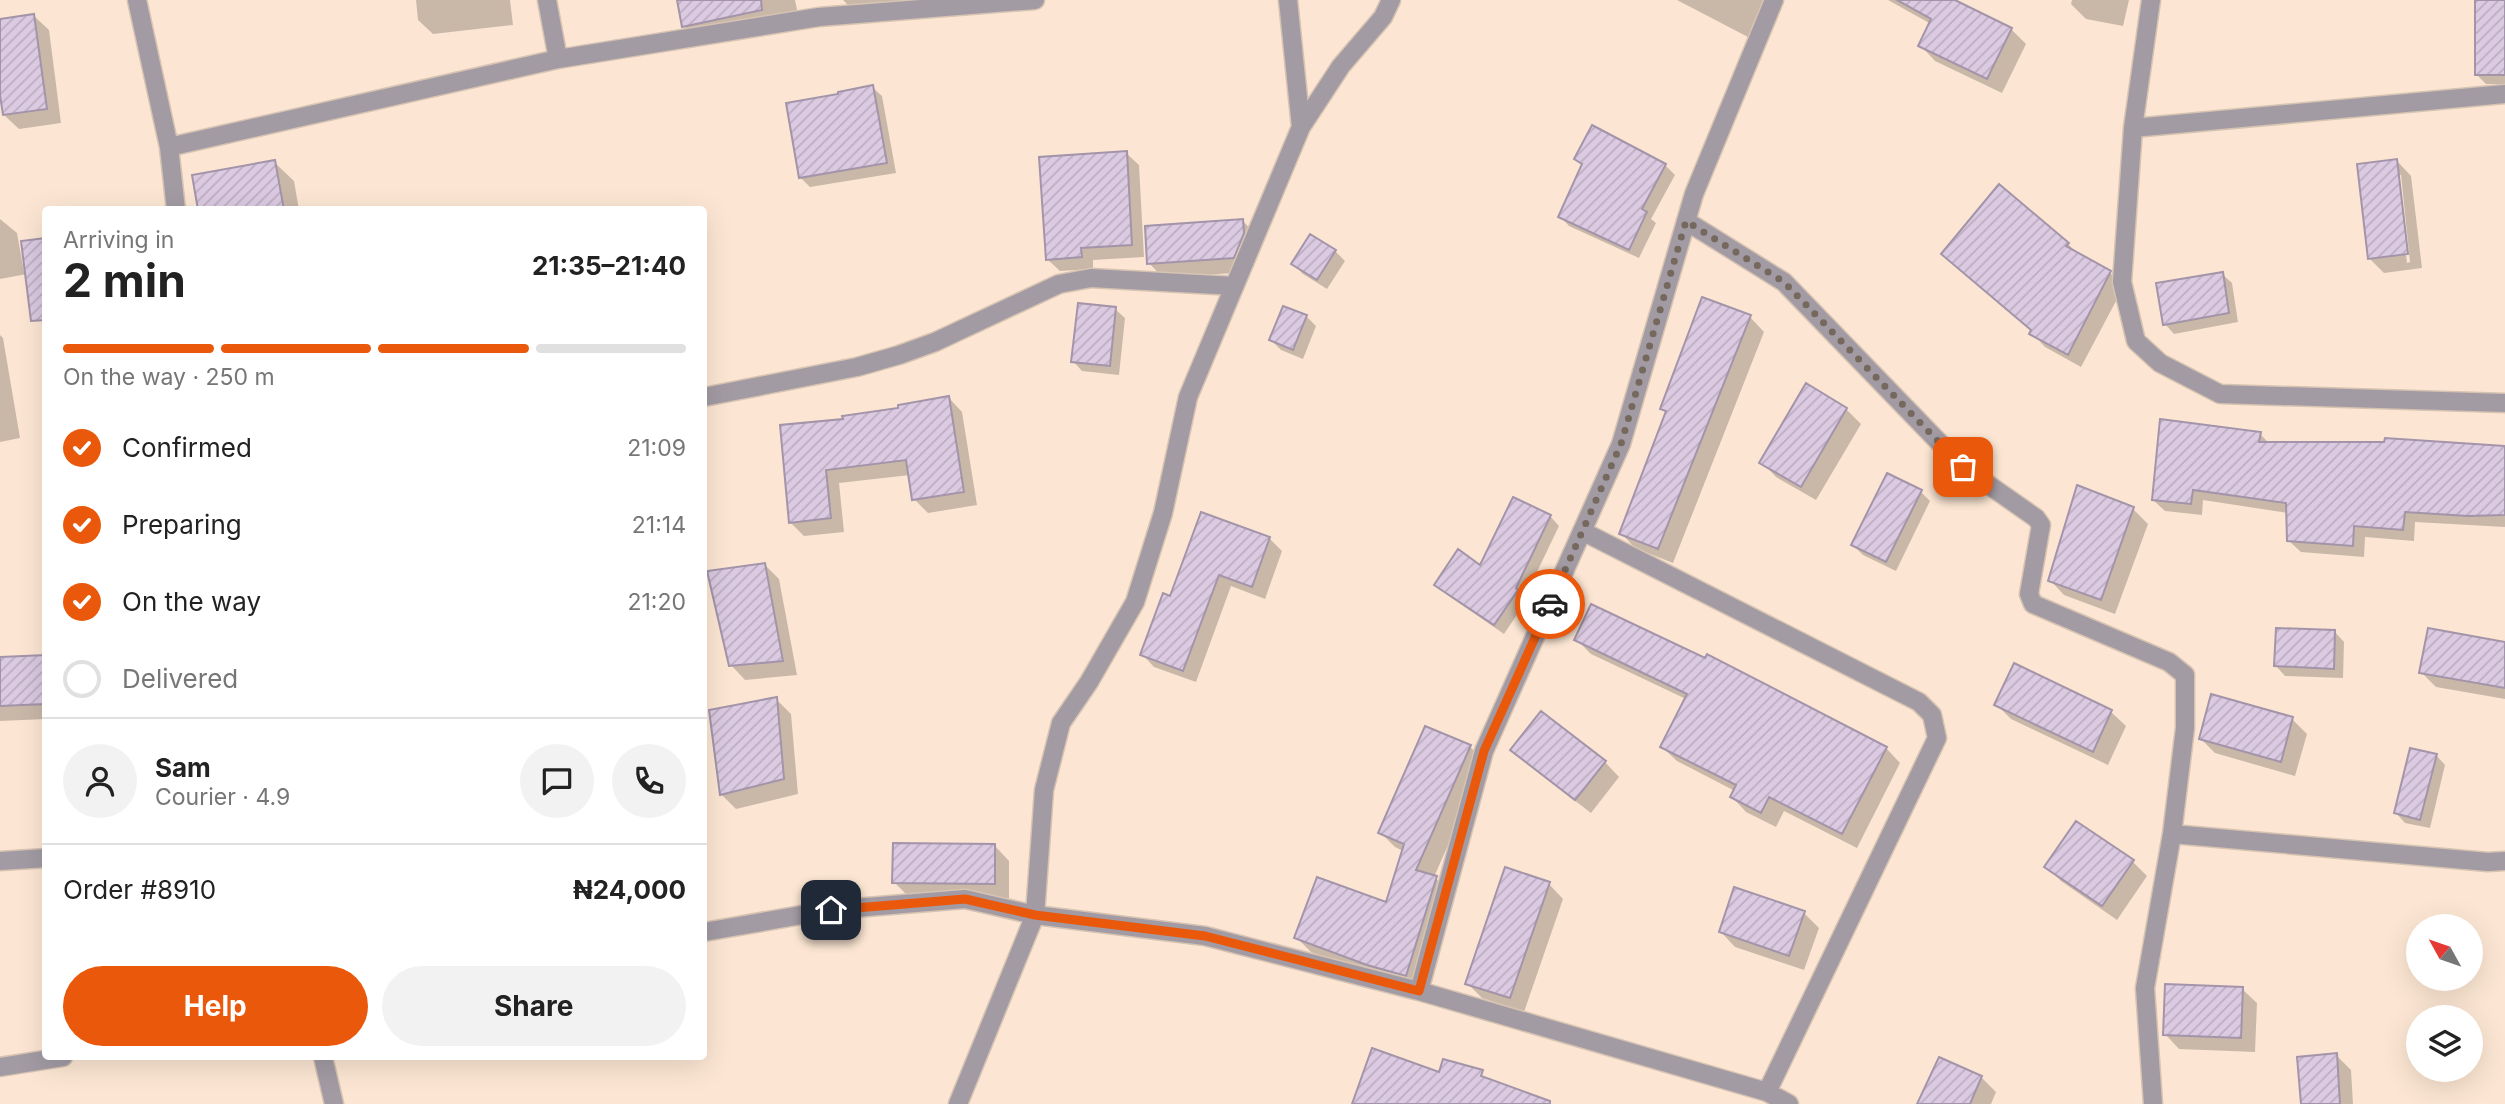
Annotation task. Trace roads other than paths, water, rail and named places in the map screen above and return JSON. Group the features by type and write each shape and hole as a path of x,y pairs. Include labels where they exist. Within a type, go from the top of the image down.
{"street":[{"path":"137,0 169,147 176,206"},
{"path":"547,0 558,59"},
{"path":"169,147 558,59 818,8 1035,0"},
{"path":"1289,0 1301,127"},
{"path":"958,1104 1035,915 1044,790 1061,723 1089,682 1135,602 1163,513 1188,397 1301,127 1341,66 1383,17 1391,0"},
{"path":"1419,991 1484,751 1621,444 1694,194 1774,0"},
{"path":"2151,0 2133,128 2122,282 2136,341 2160,363 2220,394 2505,403"},
{"path":"2133,128 2505,94"},
{"path":"1686,221 1784,282 1963,467 2036,518 2040,525 2029,594 2033,604 2169,662 2185,675 2185,728 2172,834 2146,988 2153,1104"},
{"path":"707,396 857,367 899,355 935,342 1059,284 1091,278 1234,286"},
{"path":"1582,531 1919,702 1932,715 1937,738 1768,1092"},
{"path":"2172,834 2488,862 2505,861"},
{"path":"0,861 42,858"},
{"path":"707,931 831,910 965,899 1035,915 1205,936 1419,991 1768,1092 1788,1104"},
{"path":"0,1067 44,1060"},
{"path":"324,1060 334,1104"}]}
